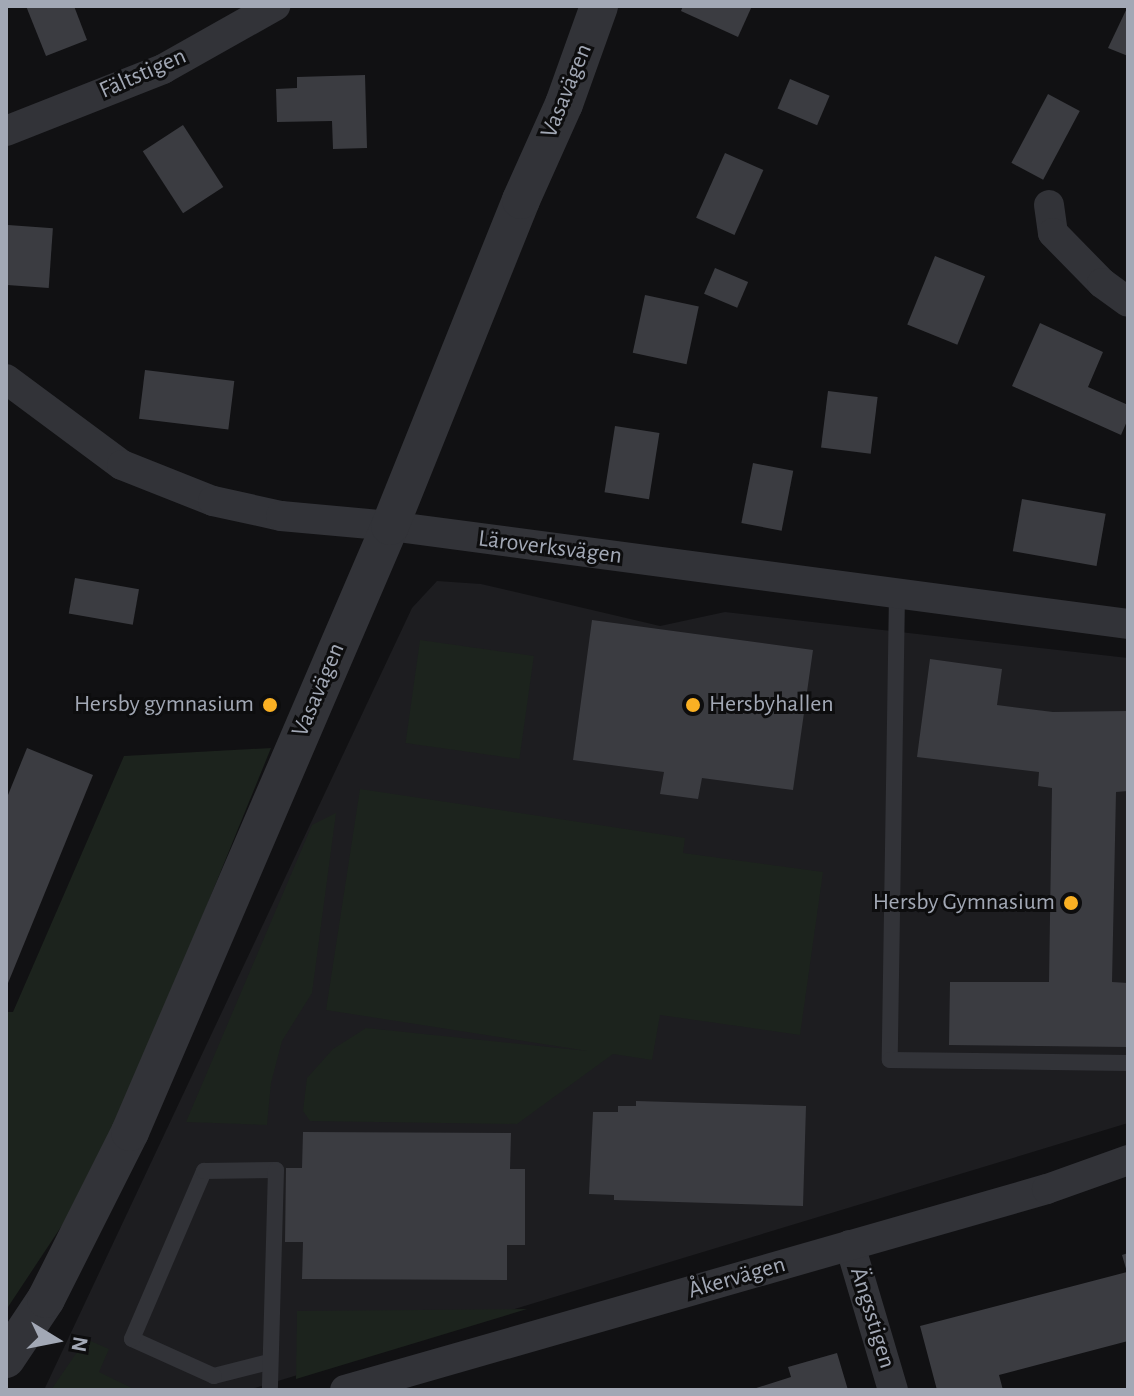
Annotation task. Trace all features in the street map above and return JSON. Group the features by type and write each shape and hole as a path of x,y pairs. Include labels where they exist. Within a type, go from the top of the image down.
{"street":[{"name":"Fältstigen","path":"6,131 163,69 275,6"},
{"name":"Vasavägen","path":"6,1359 53,1285 130,1132 390,526 515,214 564,104 599,6"},
{"path":"1049,205 1053,233 1102,283 1128,302"},
{"name":"Läroverksvägen","path":"6,379 122,465 165,485 213,501 281,516 390,526 1128,624"},
{"name":"Åkervägen","path":"345,1390 1047,1189 1128,1160"},
{"name":"Ängsstigen","path":"850,1245 893,1390"}],"lane":[{"path":"897,594 890,1060 1128,1063"},
{"path":"269,1362 214,1376 132,1339 204,1171 276,1170 270,1390"}],"shaded area":[{"path":"437,581 481,584 660,626 725,612 1128,658 1128,1123 248,1390 44,1390 412,608"},
{"path":"420,640 534,656 519,759 406,743"},
{"path":"271,748 100,1168 6,1310 6,1012 13,1012 124,756"},
{"path":"360,789 685,838 683,853 823,872 800,1035 660,1015 652,1060 613,1054 517,1124 310,1121 303,1111 307,1078 333,1049 366,1028 588,1051 326,1010"},
{"path":"336,813 312,993 282,1041 271,1083 267,1125 186,1122 312,825"},
{"path":"527,1309 296,1379 297,1311"},
{"path":"86,1339 109,1349 99,1372 136,1390 51,1390"}],"building":[{"path":"26,6 74,6 87,40 46,56"},
{"path":"683,6 752,6 738,37 681,11"},
{"path":"1128,6 1128,56 1108,48"},
{"path":"365,75 367,148 333,149 332,121 277,122 276,89 297,88 297,77"},
{"path":"790,79 830,96 817,125 777,108"},
{"path":"1048,94 1080,111 1043,180 1011,163"},
{"path":"183,125 223,187 183,213 143,151"},
{"path":"725,153 763,170 734,235 696,218"},
{"path":"8,225 53,228 49,288 6,285"},
{"path":"935,256 985,276 957,345 907,325"},
{"path":"715,268 748,282 737,308 704,294"},
{"path":"645,295 699,306 687,364 633,353"},
{"path":"1040,323 1103,352 1088,387 1128,405 1128,419 1121,435 1012,386"},
{"path":"145,370 234,381 228,430 139,419"},
{"path":"828,391 878,397 871,454 821,448"},
{"path":"615,426 659,433 649,499 605,492"},
{"path":"753,463 793,471 782,531 741,523"},
{"path":"1022,499 1106,514 1097,566 1013,551"},
{"path":"75,578 139,589 133,625 69,613"},
{"name":"Hersbyhallen","path":"592,620 813,650 793,790 702,778 698,799 660,794 664,772 573,760"},
{"path":"930,659 1002,669 997,705 1053,712 1128,711 1128,791 1116,792 1112,982 1128,983 1128,1047 949,1045 950,982 1049,982 1052,788 1038,786 1039,772 917,757"},
{"path":"27,748 93,775 6,988 6,800"},
{"path":"636,1101 806,1106 803,1206 614,1200 614,1195 589,1194 593,1112 618,1112 618,1106 636,1106"},
{"path":"303,1132 511,1133 510,1169 525,1169 525,1245 507,1245 507,1280 302,1279 303,1242 285,1242 286,1168 302,1168"},
{"path":"1128,1253 1128,1341 999,1375 1003,1390 937,1390 920,1326 1127,1272 1122,1255"},
{"path":"837,1353 848,1390 750,1390 791,1377 788,1367"}],"place":[{"name":"Hersby gymnasium","path":"270,705"},
{"name":"Hersbyhallen","path":"693,705"},
{"name":"Hersby Gymnasium","path":"1071,903"}]}
